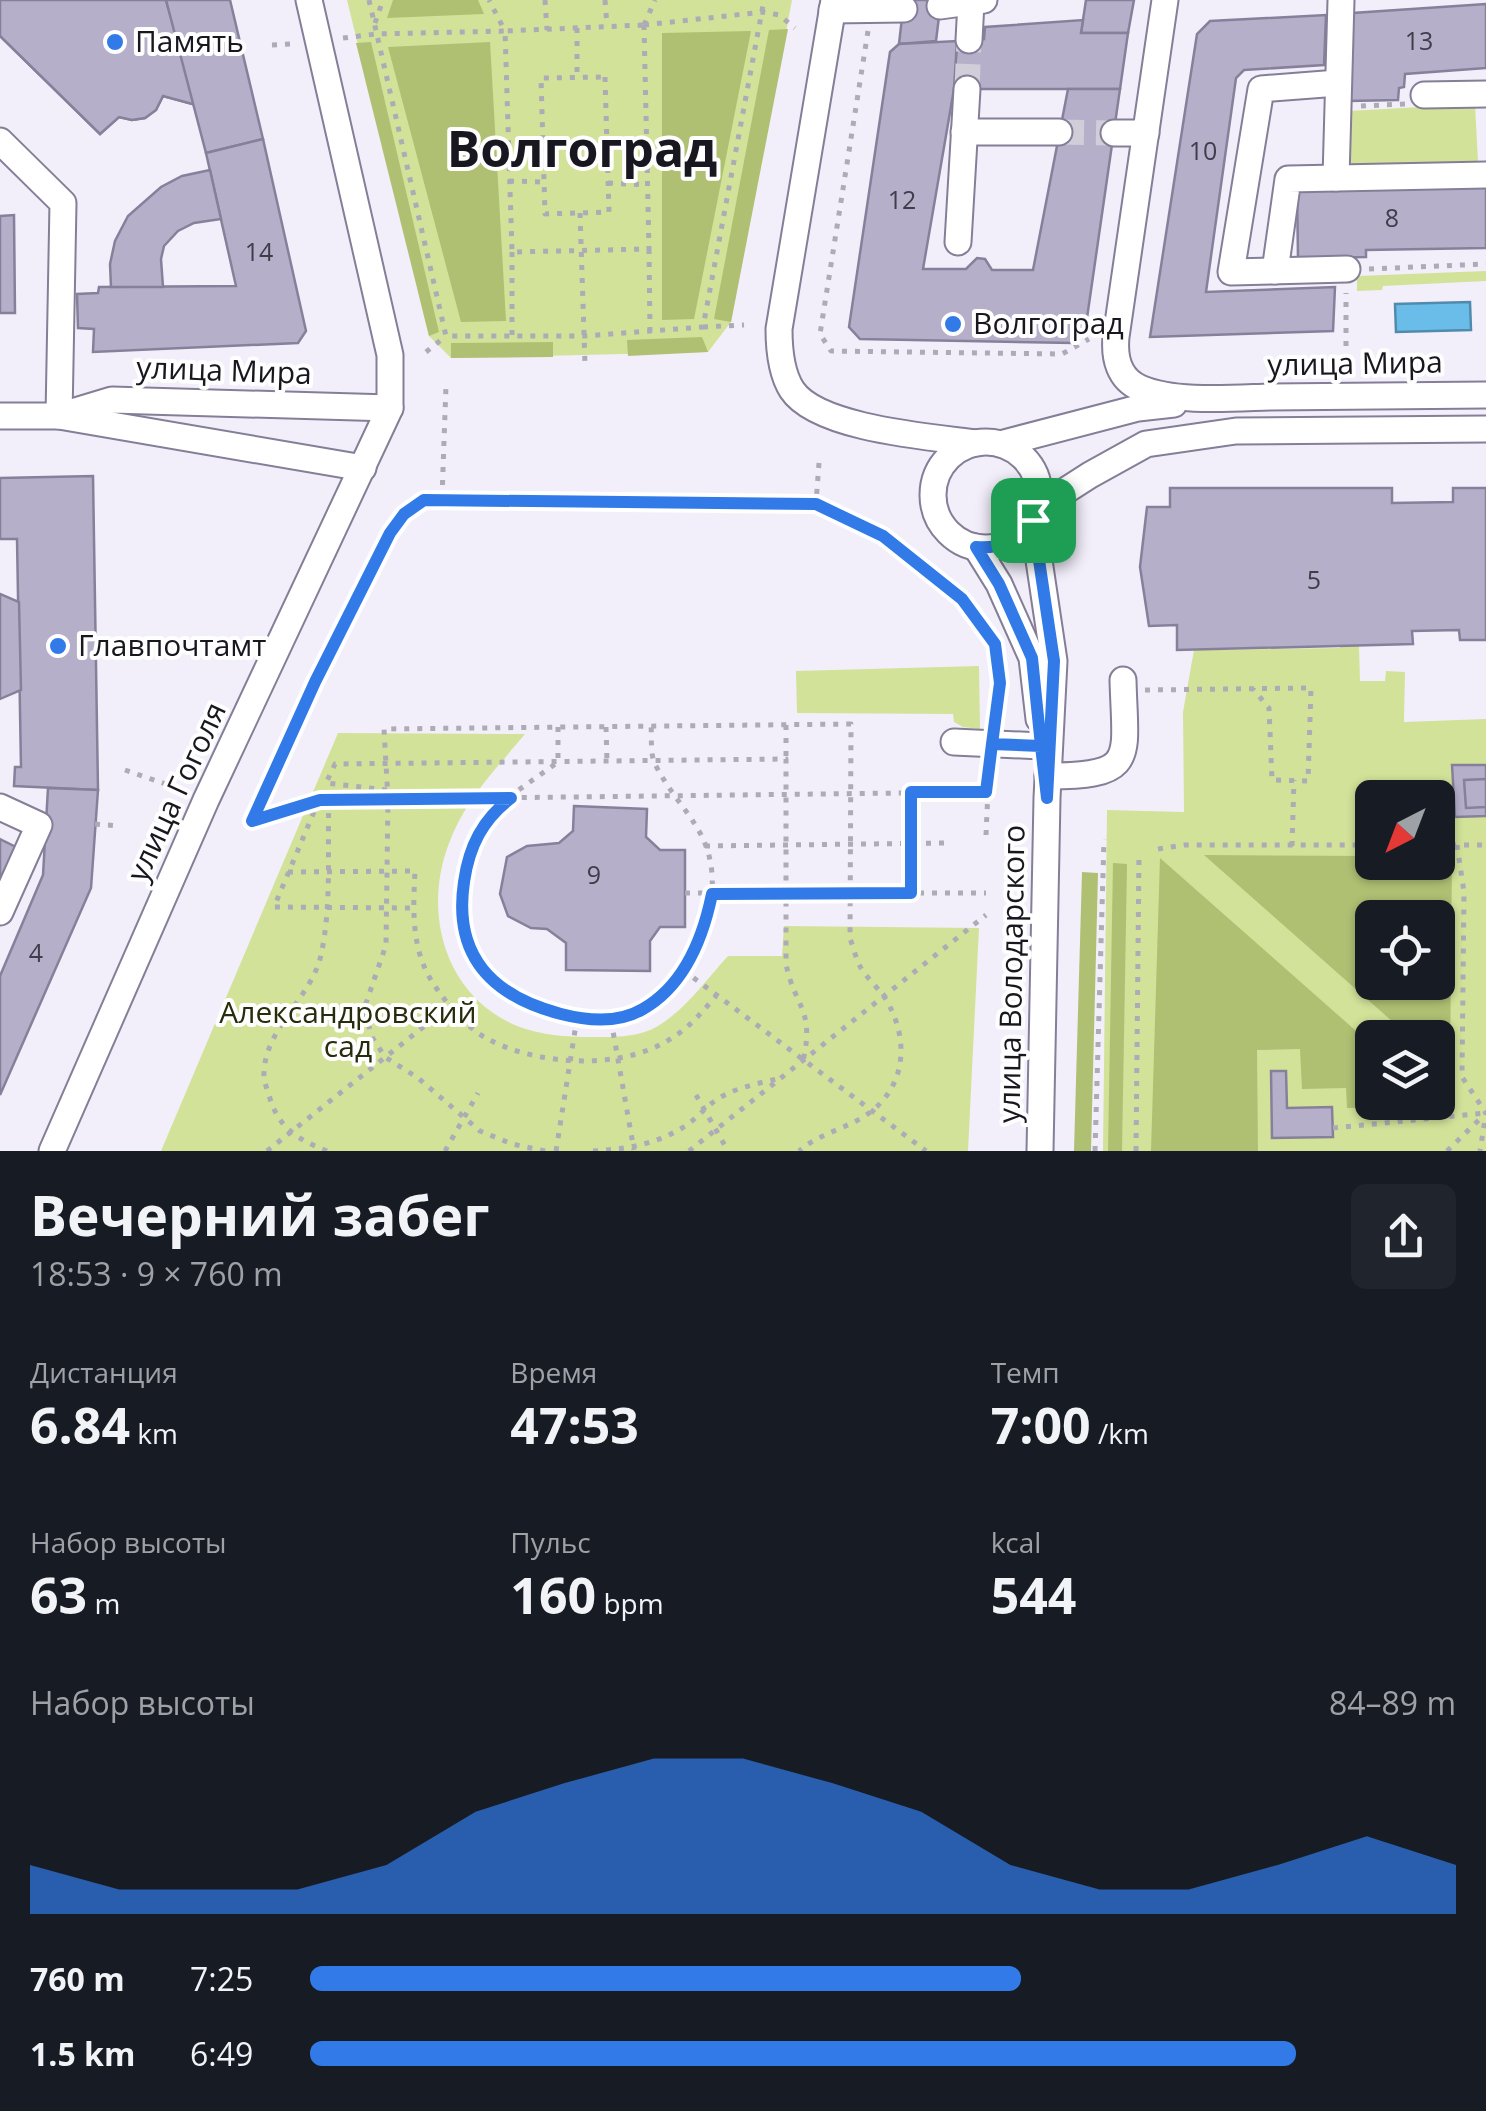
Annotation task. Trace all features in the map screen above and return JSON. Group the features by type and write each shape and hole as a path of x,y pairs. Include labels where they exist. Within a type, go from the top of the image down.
{"street":[{"path":"309,0 390,355 390,408"},
{"path":"1165,0 1114,352 1124,379 1142,390 1224,398"},
{"path":"1336,178 1341,0"},
{"path":"940,6 978,1 969,40"},
{"path":"904,9 833,5 779,330 786,376 801,400 825,416 902,433 988,443 1023,458 1032,469 1037,481 1035,514 1054,661 1048,787"},
{"path":"958,242 966,89"},
{"path":"1338,95 1261,89 1231,272 1347,270"},
{"path":"1424,95 1486,94"},
{"path":"964,132 1059,132"},
{"path":"1114,133 1146,133"},
{"path":"0,141 63,203 59,416"},
{"path":"1275,272 1288,179 1486,175"},
{"name":"улица Мира","path":"1224,398 1486,395"},
{"path":"1224,398 1138,408 952,454 941,468 934,489 940,521 955,538 976,547 1003,545 1025,531 1035,514 1090,475 1146,444 1236,431 1486,428"},
{"name":"улица Мира","path":"59,416 112,400 390,408"},
{"name":"улица Гоголя","path":"52,1151 206,800 390,408"},
{"name":"улица Мира","path":"0,416 59,416 363,468"},
{"path":"976,547 999,584 1032,658 1048,787"},
{"path":"1048,787 1115,766 1124,744 1123,685"},
{"path":"954,742 1041,746"},
{"name":"улица Володарского","path":"1040,1151 1048,787"},
{"path":"0,807 39,825 0,912"}],"path":[{"path":"369,0 446,336"},
{"path":"375,30 383,0"},
{"path":"490,0 505,31 512,336"},
{"path":"546,0 547,30"},
{"path":"606,0 607,26"},
{"path":"650,331 644,25 655,0"},
{"path":"703,327 764,0"},
{"path":"318,42 375,30 547,30 644,25 763,12 779,15 795,28"},
{"path":"576,28 577,77"},
{"path":"866,42 820,334 831,350 1062,354 1092,337"},
{"path":"605,76 609,212 545,214 541,78 577,77 605,76"},
{"path":"1338,95 1407,104 1424,95"},
{"path":"509,181 544,182"},
{"path":"608,183 647,185"},
{"path":"580,212 585,364"},
{"path":"512,252 649,248"},
{"path":"1346,346 1347,270 1486,264"},
{"path":"426,352 446,336 584,336 744,325"},
{"path":"442,498 446,385"},
{"path":"816,504 819,464"},
{"path":"986,792 320,800 252,821 315,682 390,533 404,514 424,500 816,504 883,536 962,599 995,644 1000,683 986,792 986,835"},
{"path":"1123,685 1311,688 1308,780 1272,780 1270,708 1253,688"},
{"path":"545,1151 512,1144 480,1131 418,1078 385,1057 372,1037 364,1009 386,945 388,799 384,730 851,724 850,939 860,966 899,1024 902,1065 890,1091 872,1112 812,1139 799,1151"},
{"path":"786,725 786,964 791,988 804,1006 809,1035 803,1061"},
{"path":"558,762 495,810 475,836 460,906 468,946 493,983 526,1005 577,1018 611,1020 642,1010 683,970 697,947 712,894 712,864 698,825 653,761 651,726"},
{"path":"558,727 558,762"},
{"path":"606,727 607,762"},
{"path":"387,790 326,783 334,764 786,759"},
{"path":"125,770 180,789"},
{"path":"1292,846 1294,780"},
{"path":"911,792 911,893"},
{"path":"320,800 274,907 413,908"},
{"path":"327,1151 289,1134 274,1112 263,1074 270,1049 310,987 321,956 328,800"},
{"path":"95,824 120,826"},
{"path":"1095,1151 1104,839"},
{"path":"705,846 944,843"},
{"path":"1158,849 1184,845 1355,845"},
{"path":"1480,1151 1486,1113 1462,1077 1464,892 1457,845 1486,845"},
{"path":"1136,1151 1139,853"},
{"path":"288,872 416,871 416,938 431,981 482,1036 524,1054 618,1058 669,1041 694,1022 716,996"},
{"path":"685,893 986,893"},
{"path":"690,1151 986,915"},
{"path":"683,970 926,1151"},
{"path":"268,1151 451,1005"},
{"path":"556,1151 577,1018"},
{"path":"611,1020 634,1150"},
{"path":"592,1151 634,1150 685,1127 714,1100 745,1086 780,1079"},
{"path":"445,1151 478,1093"},
{"path":"696,1095 728,1151"},
{"path":"1332,1128 1486,1113"},
{"path":"1447,1151 1486,1113"}],"green space":[{"path":"347,0 792,0 731,322 708,352 451,358 429,336"},
{"path":"393,0 478,0 484,14 387,18"},
{"path":"788,29 731,322 714,319 769,30"},
{"path":"751,31 694,319 662,320 662,33"},
{"path":"371,42 439,332 429,336 356,43"},
{"path":"490,42 506,321 461,322 388,47"},
{"path":"1475,104 1478,162 1351,168 1348,111"},
{"path":"1486,271 1486,281 1357,291 1357,276"},
{"path":"702,337 708,352 628,356 627,340"},
{"path":"553,342 553,357 451,358 451,343"},
{"path":"1359,645 1360,681 1385,681 1386,671 1405,672 1404,722 1486,719 1486,1151 1103,1151 1107,810 1184,812 1183,712 1194,650"},
{"path":"979,666 980,729 954,722 953,714 797,713 796,671"},
{"name":"Александровский сад","path":"338,733 525,734 481,787 454,830 441,872 438,899 446,950 457,974 472,995 492,1012 526,1029 591,1037 626,1036 650,1030 687,1003 728,956 782,956 784,926 979,928 968,1151 161,1151"},
{"path":"1204,855 1355,856 1355,880 1452,880 1452,900 1355,900 1355,988"},
{"path":"1160,858 1355,1030 1355,1108 1347,1108 1346,1088 1302,1089 1300,1049 1257,1050 1258,1151 1151,1151"},
{"path":"1113,863 1127,864 1122,1151 1108,1151"},
{"path":"1082,872 1098,873 1091,1151 1074,1151"},
{"path":"1368,1000 1451,1000 1450,1020 1391,1020"}],"water":[{"path":"1470,302 1471,330 1396,332 1395,304"}],"building":[{"path":"0,0 166,0 196,105 163,96 156,110 145,118 119,117 100,134 0,36"},
{"path":"0,0 166,0 196,105 163,96 156,110 145,118 119,117 100,134 0,36"},
{"path":"166,0 230,0 263,139 206,153"},
{"path":"904,0 941,0 936,41 899,44"},
{"path":"1086,0 1134,0 1128,33 1081,33"},
{"path":"1486,4 1486,68 1405,74 1398,100 1349,101 1353,13"},
{"path":"1326,15 1324,65 1244,70 1236,78 1206,292 1335,287 1333,331 1150,337 1197,34 1210,21"},
{"path":"1083,20 1081,33 1128,33 1120,89 954,89 957,41 984,39 985,27"},
{"path":"957,41 954,89 923,269 966,269 977,258 985,259 992,270 1033,270 1068,89 1120,89 1085,332 1073,343 860,339 849,327 890,52 899,44"},
{"path":"263,139 306,331 298,343 93,352 94,329 78,328 77,294 98,293 99,287 236,286 206,153"},
{"path":"210,170 221,219 194,223 178,231 164,246 163,287 111,287 115,241 128,216 161,187 182,176"},
{"path":"1486,184 1486,248 1366,250 1366,257 1298,258 1297,188"},
{"path":"14,215 15,313 0,313 0,216"},
{"name":"Главпочтамт","path":"93,476 98,790 14,786 15,767 21,767 17,539 0,539 0,478"},
{"path":"1170,488 1392,488 1392,503 1453,502 1453,488 1486,488 1486,640 1460,640 1459,630 1412,631 1413,644 1177,650 1177,625 1149,626 1140,567 1147,507 1170,507"},
{"path":"0,594 19,602 21,690 0,699"},
{"path":"1452,765 1486,765 1486,816 1455,817"},
{"path":"1486,779 1486,807 1466,808 1464,780"},
{"path":"48,788 98,790 91,888 0,1095 0,976 43,875"},
{"path":"574,806 647,809 646,837 660,850 685,850 685,927 660,927 650,941 650,971 566,970 566,943 547,929 531,928 508,916 500,894 507,857 527,846 559,843 573,831"},
{"path":"0,839 16,847 0,879"},
{"path":"1271,1071 1286,1071 1287,1108 1332,1107 1333,1137 1272,1138"}],"tunnel":[{"path":"967,89 969,40"},
{"path":"1059,132 1114,133"}],"place":[{"name":"Память","path":"115,42"},
{"name":"Волгоград","path":"953,324"},
{"name":"Главпочтамт","path":"58,646"}],"district":[{"name":"Волгоград","path":"582,149"}],"route":[{"path":"1033,520 1014,540 989,548 976,547 999,584 1032,658 1041,746 992,744 1000,683 995,644 962,599 883,536 816,504 424,500 404,514 390,533 315,682 252,821 320,800 511,798 495,810 475,836 460,906 468,946 493,983 526,1005 577,1018 611,1020 642,1010 666,990 697,947 712,894 911,893 911,792 986,792 992,744 1041,746 1047,798 1054,661 1033,520"}]}
